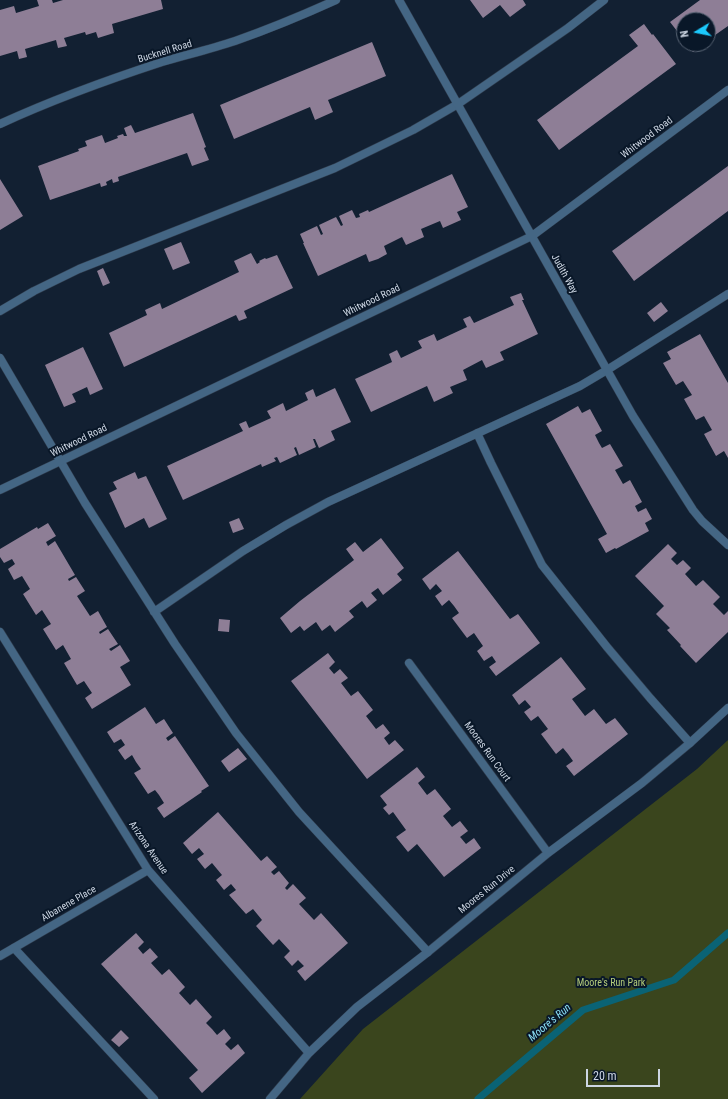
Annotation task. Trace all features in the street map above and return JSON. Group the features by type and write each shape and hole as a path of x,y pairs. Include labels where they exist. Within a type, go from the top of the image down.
{"street":[{"name":"Bucknell Road","path":"0,124 28,111 105,81 162,62 234,41 289,21 336,0"},
{"name":"Judith Way","path":"399,0 633,416 688,504 702,521 728,546"},
{"path":"0,311 34,291 79,269 355,159 413,130 458,104 568,28 604,0"},
{"name":"Whitwood Road","path":"0,490 532,236 728,90"},
{"path":"154,612 243,551 286,525 328,502 574,389 728,294"},
{"path":"0,358 60,462 174,644 236,733 299,812 428,952"},
{"path":"477,433 490,463 542,564 612,653 690,743"},
{"name":"Arizona Avenue","path":"0,632 148,870 309,1053"},
{"name":"Moores Run Court","path":"408,663 548,853"},
{"name":"Moores Run Drive","path":"270,1099 309,1053 357,1007 428,952 548,853 642,783 690,743 728,708"},
{"name":"Albanene Place","path":"0,956 148,870"},
{"path":"14,948 154,1099"}],"green space":[{"name":"Moore's Run Park","path":"728,740 728,1099 300,1099 363,1029 697,769"}],"building":[{"path":"37,0 52,0 53,3 63,0 161,0 163,9 112,24 114,33 98,38 96,32 86,35 85,32 64,38 67,46 58,48 56,40 25,49 27,57 19,59 17,51 0,56 0,10 14,6 16,13 39,6"},
{"path":"470,0 523,0 526,5 510,17 500,5 483,18"},
{"path":"700,0 728,0 728,26 716,34 716,12 684,12"},
{"path":"676,18 676,30 670,22"},
{"path":"644,24 676,64 559,150 537,120 638,46 629,35"},
{"path":"372,42 386,76 328,100 333,112 315,120 310,107 234,139 220,105"},
{"path":"193,113 206,147 204,148 209,160 192,166 187,153 118,177 119,181 113,183 112,179 106,182 107,185 101,187 100,183 50,200 38,166 79,151 78,149 87,146 85,141 102,135 105,143 118,138 117,136 123,134 124,136 127,136 124,128 131,125 135,133"},
{"path":"728,166 728,211 634,281 612,251"},
{"path":"452,174 468,207 457,212 461,220 443,228 440,221 421,229 424,237 406,245 402,237 384,246 387,254 378,259 369,262 366,254 318,276 300,234 317,226 321,235 323,234 319,225 336,217 341,226 343,225 339,216 352,210 356,218 360,217 359,214 368,210 369,212"},
{"path":"0,179 23,216 0,230"},
{"path":"181,242 190,263 173,270 164,249"},
{"path":"251,253 257,264 265,258 266,259 277,255 293,288 244,311 247,318 239,321 236,315 124,367 109,333 147,315 145,310 160,303 162,309 239,272 234,261"},
{"path":"103,268 110,283 103,286 97,271"},
{"path":"521,293 524,300 522,300 538,334 500,352 504,360 486,368 482,360 463,370 467,380 450,387 453,393 434,402 427,386 371,412 355,379 392,362 389,354 397,350 401,358 422,348 418,341 434,334 437,341 467,327 463,319 470,316 474,323 514,305 510,297"},
{"path":"661,302 668,311 654,322 647,313"},
{"path":"700,334 728,383 728,458 724,451 716,456 704,434 712,430 704,416 696,420 684,399 692,395 683,381 676,385 663,363 671,359 667,352"},
{"path":"83,347 103,389 90,395 87,387 72,394 76,402 64,407 45,365"},
{"path":"335,388 351,422 331,431 335,440 319,448 315,439 313,439 316,447 299,455 296,447 294,448 297,455 280,463 277,457 274,458 276,461 262,467 261,464 183,500 167,466 243,431 239,424 246,421 249,428 271,418 267,411 283,403 286,411 308,400 305,393 313,389 316,397"},
{"path":"578,406 582,413 590,409 602,431 595,435 599,443 602,448 610,444 623,466 615,470 623,484 630,480 642,502 635,506 638,512 646,508 652,519 645,523 649,531 606,553 598,539 607,534 546,424"},
{"path":"135,472 138,479 146,476 167,519 149,528 144,518 125,528 109,493 117,489 113,482"},
{"path":"239,518 244,529 233,533 229,522"},
{"path":"48,523 56,536 46,542 48,546 55,541 75,575 68,579 69,581 76,577 85,591 77,596 90,616 98,611 107,627 99,632 100,634 108,629 118,644 109,649 111,651 120,645 130,661 120,667 131,685 92,709 85,698 92,693 84,681 77,685 64,663 71,659 63,645 56,650 43,629 51,624 42,610 36,615 23,594 30,589 22,576 14,580 8,569 15,564 12,559 4,563 0,557 0,549 37,527 38,529"},
{"path":"381,538 404,568 397,574 402,580 383,595 378,588 371,593 377,600 367,608 362,601 349,611 354,617 335,632 330,625 322,631 316,622 304,631 300,626 291,633 280,618 354,560 346,549 355,542 363,552"},
{"path":"668,544 677,553 671,559 677,565 683,560 691,568 685,574 696,586 703,580 720,597 713,604 724,615 728,611 728,632 696,663 667,630 670,628 656,614 664,606 635,576"},
{"path":"458,551 510,619 518,614 540,643 496,676 489,667 496,662 492,656 484,661 477,651 483,646 474,633 467,638 452,618 459,613 454,606 449,600 442,606 435,596 442,591 436,584 430,590 422,579"},
{"path":"219,619 230,620 229,632 218,631"},
{"path":"328,653 335,662 329,668 334,674 340,669 348,678 341,683 351,696 358,691 373,710 366,716 376,729 383,724 390,733 384,738 389,745 395,740 404,750 367,779 291,681"},
{"path":"561,657 586,689 572,699 585,716 594,709 606,724 615,718 628,734 574,776 566,766 573,761 568,754 563,748 556,754 541,734 548,729 538,716 531,721 524,712 531,707 525,700 519,705 512,695"},
{"path":"145,707 156,724 164,719 173,733 166,738 168,741 175,736 209,786 164,818 157,808 164,803 159,795 155,790 148,794 134,773 141,769 132,755 125,760 118,750 125,745 121,739 114,743 107,732"},
{"path":"238,748 247,759 229,772 221,761"},
{"path":"417,767 425,777 418,783 427,795 435,789 451,809 443,816 452,827 460,821 468,831 460,837 466,844 474,838 481,848 444,877 417,844 408,852 396,837 406,830 393,812 389,815 383,808 387,805 380,796"},
{"path":"218,812 261,861 267,856 277,867 271,872 274,875 279,871 289,883 285,888 287,890 293,884 306,898 299,904 314,920 321,913 348,943 305,981 297,971 304,966 298,960 292,966 284,957 290,951 279,939 273,945 256,926 262,920 253,909 246,914 229,895 236,890 231,884 224,890 216,880 222,875 212,863 205,869 197,859 204,854 199,848 192,854 183,843"},
{"path":"136,933 144,942 138,948 143,954 150,948 158,957 151,963 162,975 169,969 185,987 179,993 190,1005 196,999 212,1017 206,1023 217,1035 224,1029 231,1038 225,1044 231,1050 238,1044 245,1053 202,1093 189,1078 198,1070 101,964"},
{"path":"121,1030 129,1038 119,1047 111,1040"}],"waterway":[{"name":"Moore's Run","path":"478,1099 583,1010 674,980 728,933"}]}
